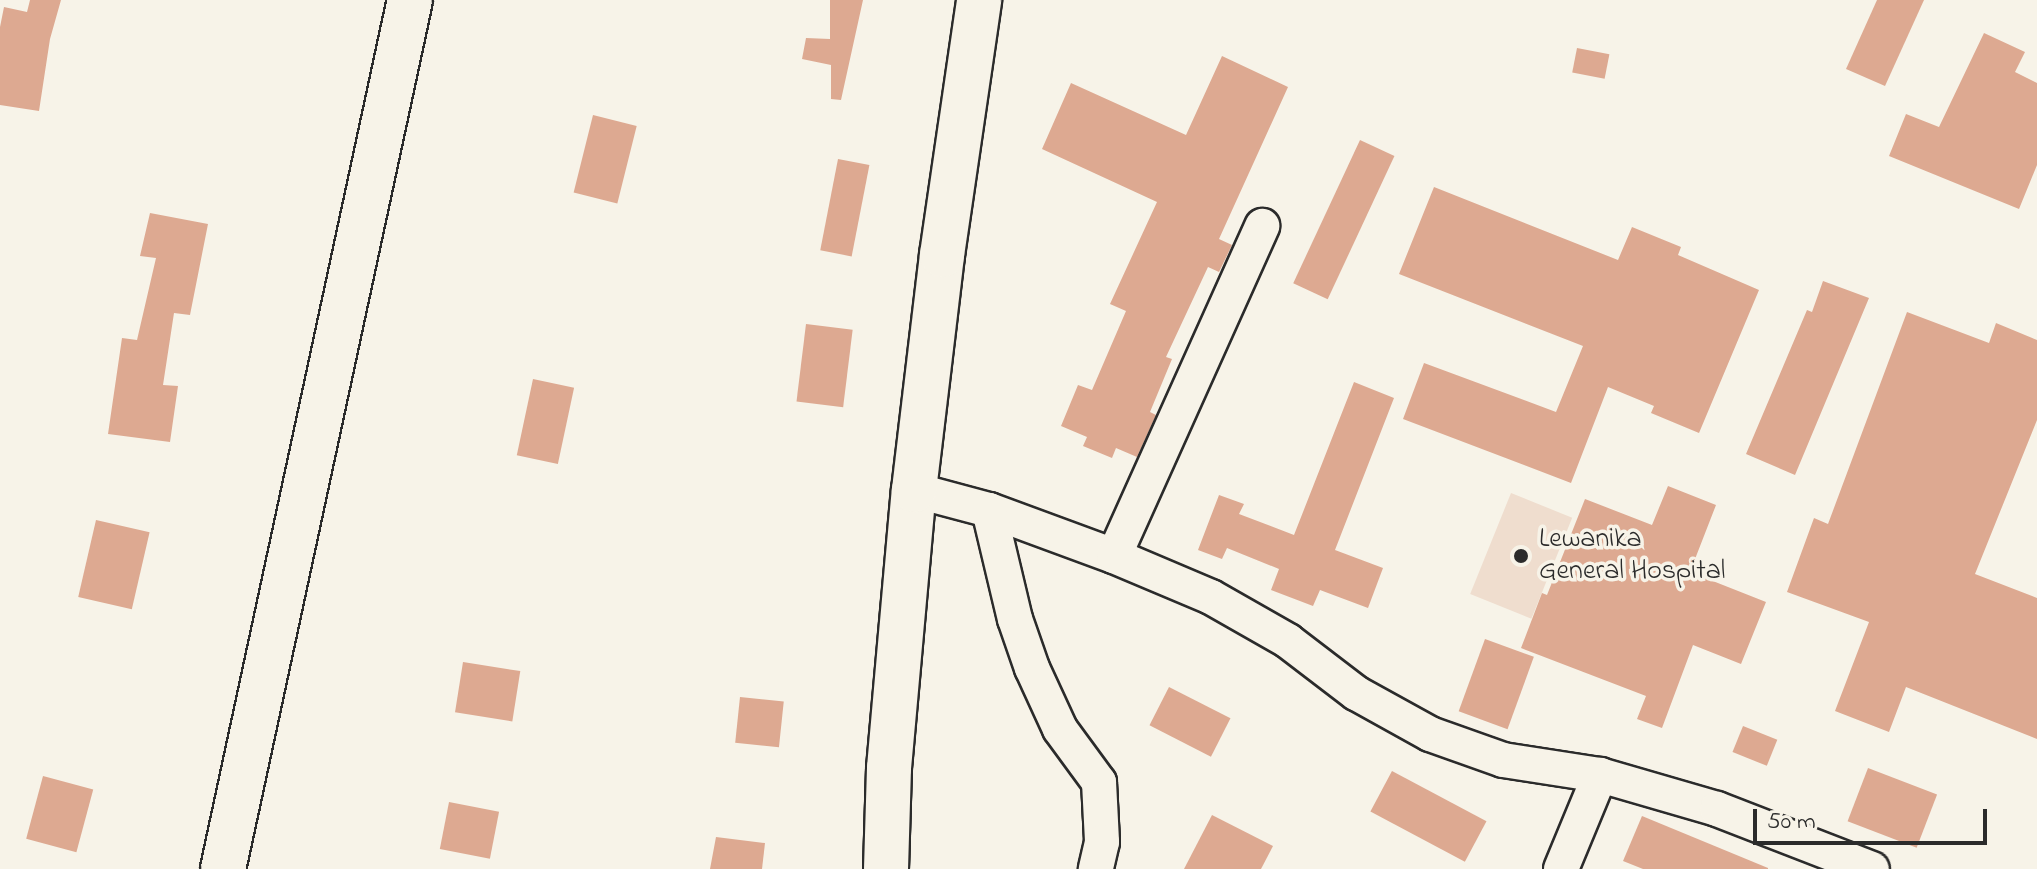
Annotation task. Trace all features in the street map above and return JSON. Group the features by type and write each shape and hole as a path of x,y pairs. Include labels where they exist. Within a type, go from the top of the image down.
{"street":[{"path":"223,869 410,0"},
{"path":"886,869 889,768 914,490 942,255 979,0"},
{"path":"1114,556 1262,226"},
{"path":"914,490 989,510 1114,556 1211,597 1288,641 1356,693 1430,734 1503,760 1600,775 1717,809 1872,869"},
{"path":"989,510 1015,619 1032,668 1060,729 1099,782 1102,842 1096,869"},
{"path":"1561,869 1600,775"}],"shaded area":[{"name":"Lewanika General Hospital","path":"1511,493 1572,518 1531,619 1470,594"}],"building":[{"path":"30,0 61,0 50,39 39,111 0,105 0,27 4,7 27,12"},
{"path":"830,0 863,0 841,100 831,99 831,65 802,59 806,38 830,39"},
{"path":"1877,0 1924,0 1885,86 1846,69"},
{"path":"1984,33 2025,52 2015,72 2037,83 2037,165 2019,209 1889,156 1906,114 1939,127"},
{"path":"1577,48 1609,54 1605,79 1572,73"},
{"path":"1222,56 1288,87 1219,239 1232,245 1219,272 1208,267 1166,357 1172,359 1150,412 1156,415 1137,457 1116,448 1112,458 1083,446 1087,437 1061,426 1078,385 1092,390 1126,311 1110,304 1157,202 1042,149 1071,83 1186,135"},
{"path":"593,115 637,126 617,204 574,193"},
{"path":"1360,140 1394,156 1328,299 1293,283"},
{"path":"838,159 869,165 852,256 820,250"},
{"path":"1434,187 1618,260 1632,227 1681,247 1678,255 1759,290 1699,433 1651,413 1654,406 1608,387 1571,483 1403,419 1424,363 1556,412 1583,346 1399,274"},
{"path":"150,213 208,224 190,315 174,313 163,385 178,386 170,442 108,434 122,338 137,340 156,258 140,256"},
{"path":"1823,281 1869,298 1795,475 1746,454 1807,310 1812,312"},
{"path":"1907,312 1989,343 1996,323 2037,340 2037,420 1975,574 2037,598 2037,739 1906,687 1889,732 1835,711 1869,622 1787,592 1814,518 1828,524"},
{"path":"806,324 853,330 843,407 796,401"},
{"path":"533,379 574,388 558,464 517,455"},
{"path":"1354,382 1394,398 1335,550 1383,568 1368,608 1320,590 1313,606 1271,590 1279,569 1227,548 1222,559 1198,550 1219,495 1244,504 1239,514 1294,535"},
{"path":"1668,486 1716,505 1690,572 1766,602 1741,664 1693,645 1662,728 1637,719 1646,696 1521,648 1542,593 1547,595 1585,499 1652,525"},
{"path":"96,520 150,532 132,609 78,597"},
{"path":"1485,639 1534,657 1508,729 1459,711"},
{"path":"463,662 520,671 512,721 455,712"},
{"path":"1169,687 1230,718 1211,757 1149,725"},
{"path":"740,697 784,702 779,747 735,743"},
{"path":"1743,726 1777,740 1767,766 1733,752"},
{"path":"1868,768 1937,795 1917,848 1848,821"},
{"path":"1392,771 1486,821 1465,862 1370,812"},
{"path":"43,776 93,789 76,852 26,839"},
{"path":"449,802 499,812 490,859 440,849"},
{"path":"1212,815 1273,846 1261,869 1184,869"},
{"path":"1642,816 1768,869 1643,869 1623,861"},
{"path":"716,837 765,843 762,869 710,869"}],"place":[{"name":"Lewanika General Hospital","path":"1521,556"}]}
